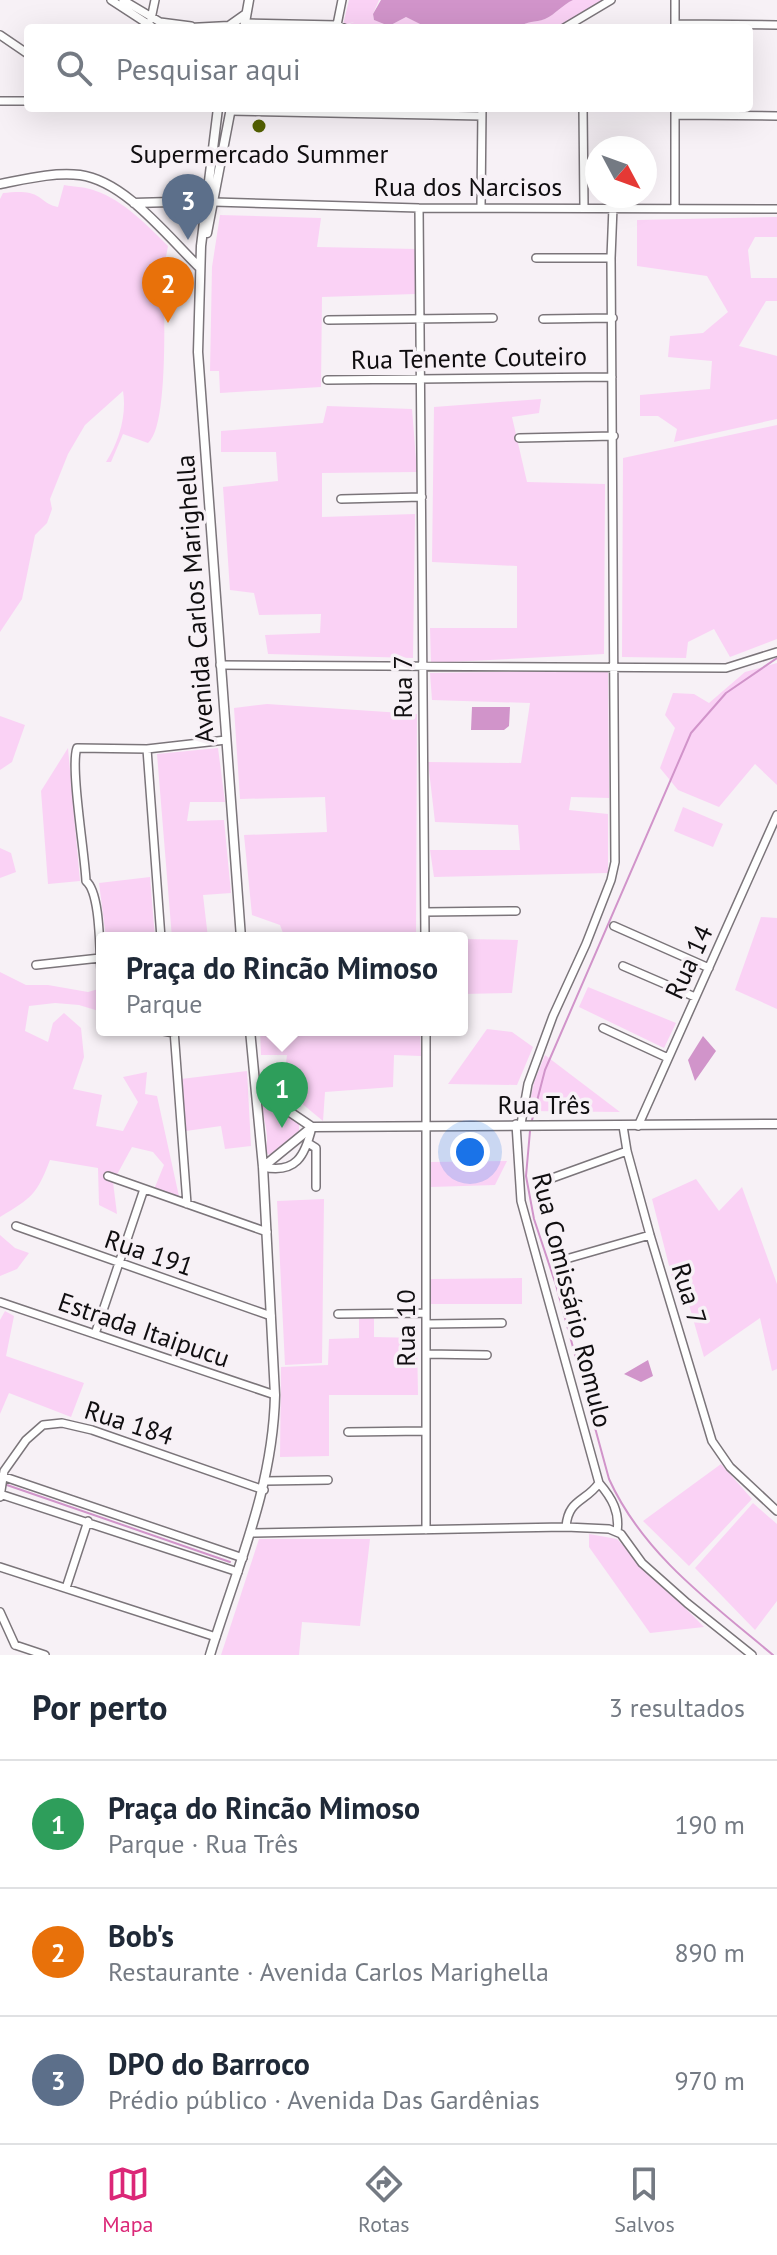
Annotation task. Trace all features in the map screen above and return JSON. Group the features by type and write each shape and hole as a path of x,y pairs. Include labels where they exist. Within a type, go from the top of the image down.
{"main road":[{"path":"245,22 249,0"},
{"name":"Avenida Carlos Marighella","path":"210,201 218,112"},
{"name":"Avenida Carlos Marighella","path":"230,112 201,257 198,352 241,932"},
{"path":"0,184 45,175 80,175 105,184 134,203 200,268"},
{"path":"134,203 210,201"},
{"path":"210,1655 265,1486 274,1433 267,1232 251,1036"},
{"path":"256,1089 312,1127 263,1167"},
{"name":"Rua Três","path":"312,1127 777,1124"}],"street":[{"path":"111,0 152,24"},
{"path":"123,0 152,24"},
{"path":"152,24 155,0"},
{"path":"340,24 342,0"},
{"path":"570,24 611,0"},
{"path":"675,0 675,24"},
{"path":"581,17 581,24"},
{"path":"245,22 283,24"},
{"path":"753,25 777,25"},
{"path":"0,35 24,51"},
{"path":"0,101 24,101"},
{"path":"481,207 482,112"},
{"path":"583,112 584,207"},
{"path":"675,208 675,112 777,116"},
{"name":"Rua dos Narcisos","path":"210,201 419,208 584,207"},
{"name":"Rua 7","path":"419,208 425,932"},
{"name":"Rua Tenente Couteiro","path":"613,208 615,666"},
{"name":"Rua dos Narcisos","path":"657,208 777,209"},
{"path":"536,258 611,258"},
{"path":"328,320 493,318"},
{"path":"543,319 613,318"},
{"name":"Rua Tenente Couteiro","path":"327,380 612,377"},
{"path":"519,438 614,436"},
{"path":"341,499 422,497"},
{"path":"220,665 726,668 777,652"},
{"name":"Rua Comissário Romulo","path":"615,666 613,870 586,944 535,1063 518,1124 519,1185 527,1224 599,1483 619,1516 617,1532"},
{"path":"98,932 92,885 86,881 75,759 77,748 147,749 226,740"},
{"path":"147,749 161,932"},
{"name":"Rua 14","path":"638,1126 777,815"},
{"path":"425,912 516,911"},
{"path":"614,926 709,968"},
{"path":"36,965 96,958"},
{"path":"623,966 695,997"},
{"path":"603,1028 668,1058"},
{"path":"174,1036 187,1204"},
{"path":"426,1036 426,1127"},
{"name":"Rua 7","path":"623,1126 650,1235 712,1441 730,1467 777,1511"},
{"path":"263,1167 278,1170 292,1165 303,1154 312,1127"},
{"name":"Rua 10","path":"426,1127 426,1530"},
{"path":"308,1143 316,1148 316,1187"},
{"path":"544,1181 627,1151"},
{"path":"108,1176 267,1232"},
{"path":"95,1334 144,1189"},
{"name":"Rua 191","path":"16,1226 271,1316"},
{"path":"566,1259 650,1235"},
{"name":"Estrada Itaipucu","path":"0,1302 275,1395"},
{"path":"338,1314 426,1313"},
{"path":"426,1324 502,1323"},
{"path":"426,1354 487,1355"},
{"name":"Rua 184","path":"2,1476 15,1453 43,1425 62,1423 265,1486"},
{"path":"348,1432 425,1431"},
{"path":"238,1572 0,1495 2,1476 243,1558"},
{"path":"265,1486 328,1480"},
{"path":"566,1527 571,1507 593,1492 599,1483"},
{"path":"66,1588 88,1521"},
{"path":"250,1533 566,1527 609,1529 617,1532 642,1563 687,1603 752,1655"},
{"path":"0,1567 216,1637"},
{"path":"0,1612 15,1645 45,1655"},
{"path":"10,1655 15,1645"}],"shaded area":[{"path":"349,0 379,0 373,14 374,20 384,24 343,24"},
{"path":"381,0 573,0 545,19 525,24 420,24 406,17 393,24 384,24 374,20 373,14"},
{"path":"573,0 609,0 570,24 525,24 545,19"},
{"path":"406,17 420,24 393,24"},
{"path":"64,185 106,195 135,214 168,246 162,278 164,346 159,416 148,443 123,434 111,462 106,462 121,428 123,391 85,425 68,454 50,499 52,509 47,523 35,535 22,599 0,632 0,199 3,193 26,192 58,207"},
{"path":"220,215 321,218 317,247 417,249 415,294 322,297 321,387 220,393 219,371 210,371 212,267"},
{"path":"777,217 777,237 755,237 748,250 751,278 777,278 777,301 766,301 739,346 777,356 777,419 674,442 677,429 658,416 640,416 640,395 710,389 712,361 668,357 670,336 703,333 728,312 707,276 637,266 637,220"},
{"path":"541,399 539,413 512,417 527,482 605,484 604,654 431,663 430,628 517,628 517,566 432,562 434,407"},
{"path":"327,406 412,409 417,472 322,473 322,517 415,514 413,658 268,654 265,635 320,633 321,614 259,615 254,593 230,590 223,487 278,481 276,452 221,452 221,431 323,423"},
{"path":"777,425 777,639 730,657 714,629 688,642 686,658 622,657 623,458"},
{"path":"777,663 777,785 755,764 719,807 678,790 660,768 675,728 665,715 673,693 694,694 709,703 745,672"},
{"path":"608,670 609,798 571,797 569,810 608,814 608,873 434,877 430,850 520,850 518,825 435,822 428,762 521,763 530,703 432,700 430,673"},
{"path":"267,704 417,714 416,932 283,932 280,925 252,915 244,835 327,832 325,797 240,799 234,708"},
{"path":"472,707 510,707 509,726 504,730 471,730"},
{"path":"0,716 25,725 12,762 0,770"},
{"path":"68,748 80,881 48,884 41,791"},
{"path":"218,748 225,802 190,802 187,821 224,820 231,893 203,895 207,932 172,932 157,754"},
{"path":"683,807 723,824 713,847 674,831"},
{"path":"0,848 11,853 16,872 0,878"},
{"path":"150,877 155,932 105,932 99,883"},
{"path":"761,917 777,918 777,1009 735,990"},
{"path":"468,939 518,940 512,993 468,994"},
{"path":"0,972 26,985 48,985 88,992 96,990 96,1010 55,1003 29,1006 25,1031 48,1042 53,1023 64,1013 81,1028 84,1057 73,1089 102,1095 96,1126 123,1131 138,1102 123,1077 147,1072 145,1094 157,1096 180,1201 155,1194 152,1187 155,1187 164,1165 153,1152 132,1147 113,1182 117,1214 99,1205 98,1168 50,1160 32,1194 0,1217"},
{"path":"588,987 676,1023 664,1048 579,1007"},
{"path":"487,1029 512,1032 533,1047 517,1085 448,1084"},
{"path":"260,1036 420,1036 421,1056 394,1055 393,1087 325,1092 323,1121 283,1088 287,1055 261,1055"},
{"path":"703,1036 716,1051 695,1081 688,1060"},
{"path":"545,1055 620,1112 528,1111 534,1082"},
{"path":"247,1071 251,1146 225,1149 221,1126 186,1131 181,1079"},
{"path":"260,1098 299,1123 299,1131 271,1156 265,1152 267,1132"},
{"path":"507,1161 495,1185 431,1187 431,1162"},
{"path":"696,1179 719,1211 742,1187 777,1284 777,1369 772,1371 760,1318 704,1357 683,1284 674,1285 652,1199"},
{"path":"324,1199 322,1363 285,1365 277,1201"},
{"path":"0,1235 15,1248 29,1253 17,1269 0,1276"},
{"path":"522,1278 522,1304 431,1304 431,1279"},
{"path":"5,1311 14,1316 6,1356 84,1383 71,1417 9,1393 0,1414 0,1320"},
{"path":"374,1317 374,1337 417,1338 418,1395 329,1395 329,1456 280,1457 281,1367 328,1365 329,1339 359,1338 359,1318"},
{"path":"648,1360 653,1376 641,1382 624,1374"},
{"path":"721,1464 752,1499 689,1566 643,1521"},
{"path":"753,1503 777,1524 777,1601 755,1630 695,1568"},
{"path":"589,1534 617,1539 704,1627 650,1633 589,1547"},
{"path":"259,1539 370,1539 360,1626 302,1622 299,1655 221,1655"}],"waterway":[{"path":"531,1124 545,1070 691,733 726,693 777,658"},
{"path":"530,1131 526,1176 534,1219 556,1285 609,1479 623,1506 659,1554 680,1576 773,1655"},
{"path":"4,1484 230,1562"}],"place":[{"name":"Supermercado Summer","path":"259,126"},
{"name":"DPO do Barroco","path":"188,240"},
{"name":"Bob's","path":"168,323"},
{"name":"Praça do Rincão Mimoso","path":"282,1128"}]}
